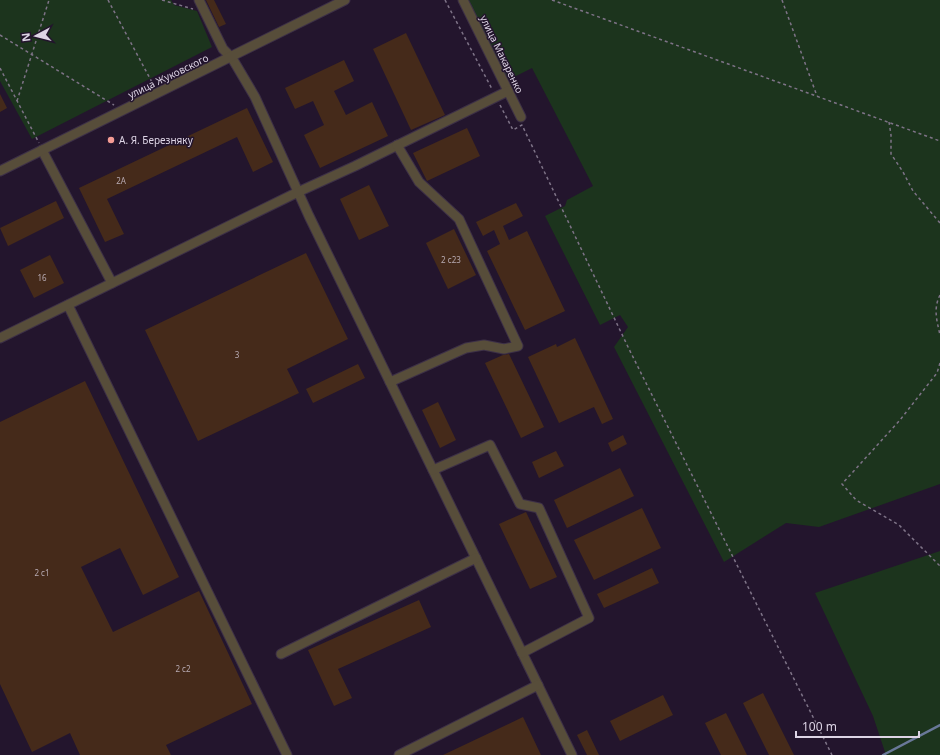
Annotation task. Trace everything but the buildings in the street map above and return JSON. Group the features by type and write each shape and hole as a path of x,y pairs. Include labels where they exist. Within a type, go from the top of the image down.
{"street":[{"path":"199,0 223,49 232,58 255,97 298,192 572,755"},
{"name":"улица Жуковского","path":"0,171 232,58 345,0"},
{"name":"улица Макаренко","path":"463,0 508,91 521,121"},
{"path":"0,338 508,91"},
{"path":"390,382 466,348 484,345 504,349 518,346 459,219 419,182 397,145"},
{"path":"42,150 112,283"},
{"path":"68,305 287,755"},
{"path":"433,470 490,445 520,504 539,508 589,618 522,653"},
{"path":"281,654 476,558"},
{"path":"399,755 538,686"}],"path":[{"path":"17,101 49,0"},
{"path":"108,0 158,93"},
{"path":"162,0 205,12"},
{"path":"444,0 513,130 521,121 632,356 832,755"},
{"path":"552,0 940,141"},
{"path":"782,0 817,96"},
{"path":"0,35 123,110"},
{"path":"0,68 42,150"},
{"path":"888,122 891,135 891,154 913,191 940,223"},
{"path":"940,295 936,303 936,317 940,335"},
{"path":"940,363 937,373 900,420 842,484 856,500 900,525 940,566"}],"green space":[{"path":"0,0 171,0 174,5 197,11 212,47 32,139 0,81"},
{"path":"466,0 940,0 940,484 819,527 786,523 724,562 614,347 628,327 620,315 600,325 545,216 565,206 567,200 593,186 532,68 508,80"},
{"path":"940,551 940,755 886,755 873,716 815,593"}],"waterway":[{"path":"883,755 940,725"}],"place":[{"name":"А. Я. Березняку","path":"111,140"}]}
